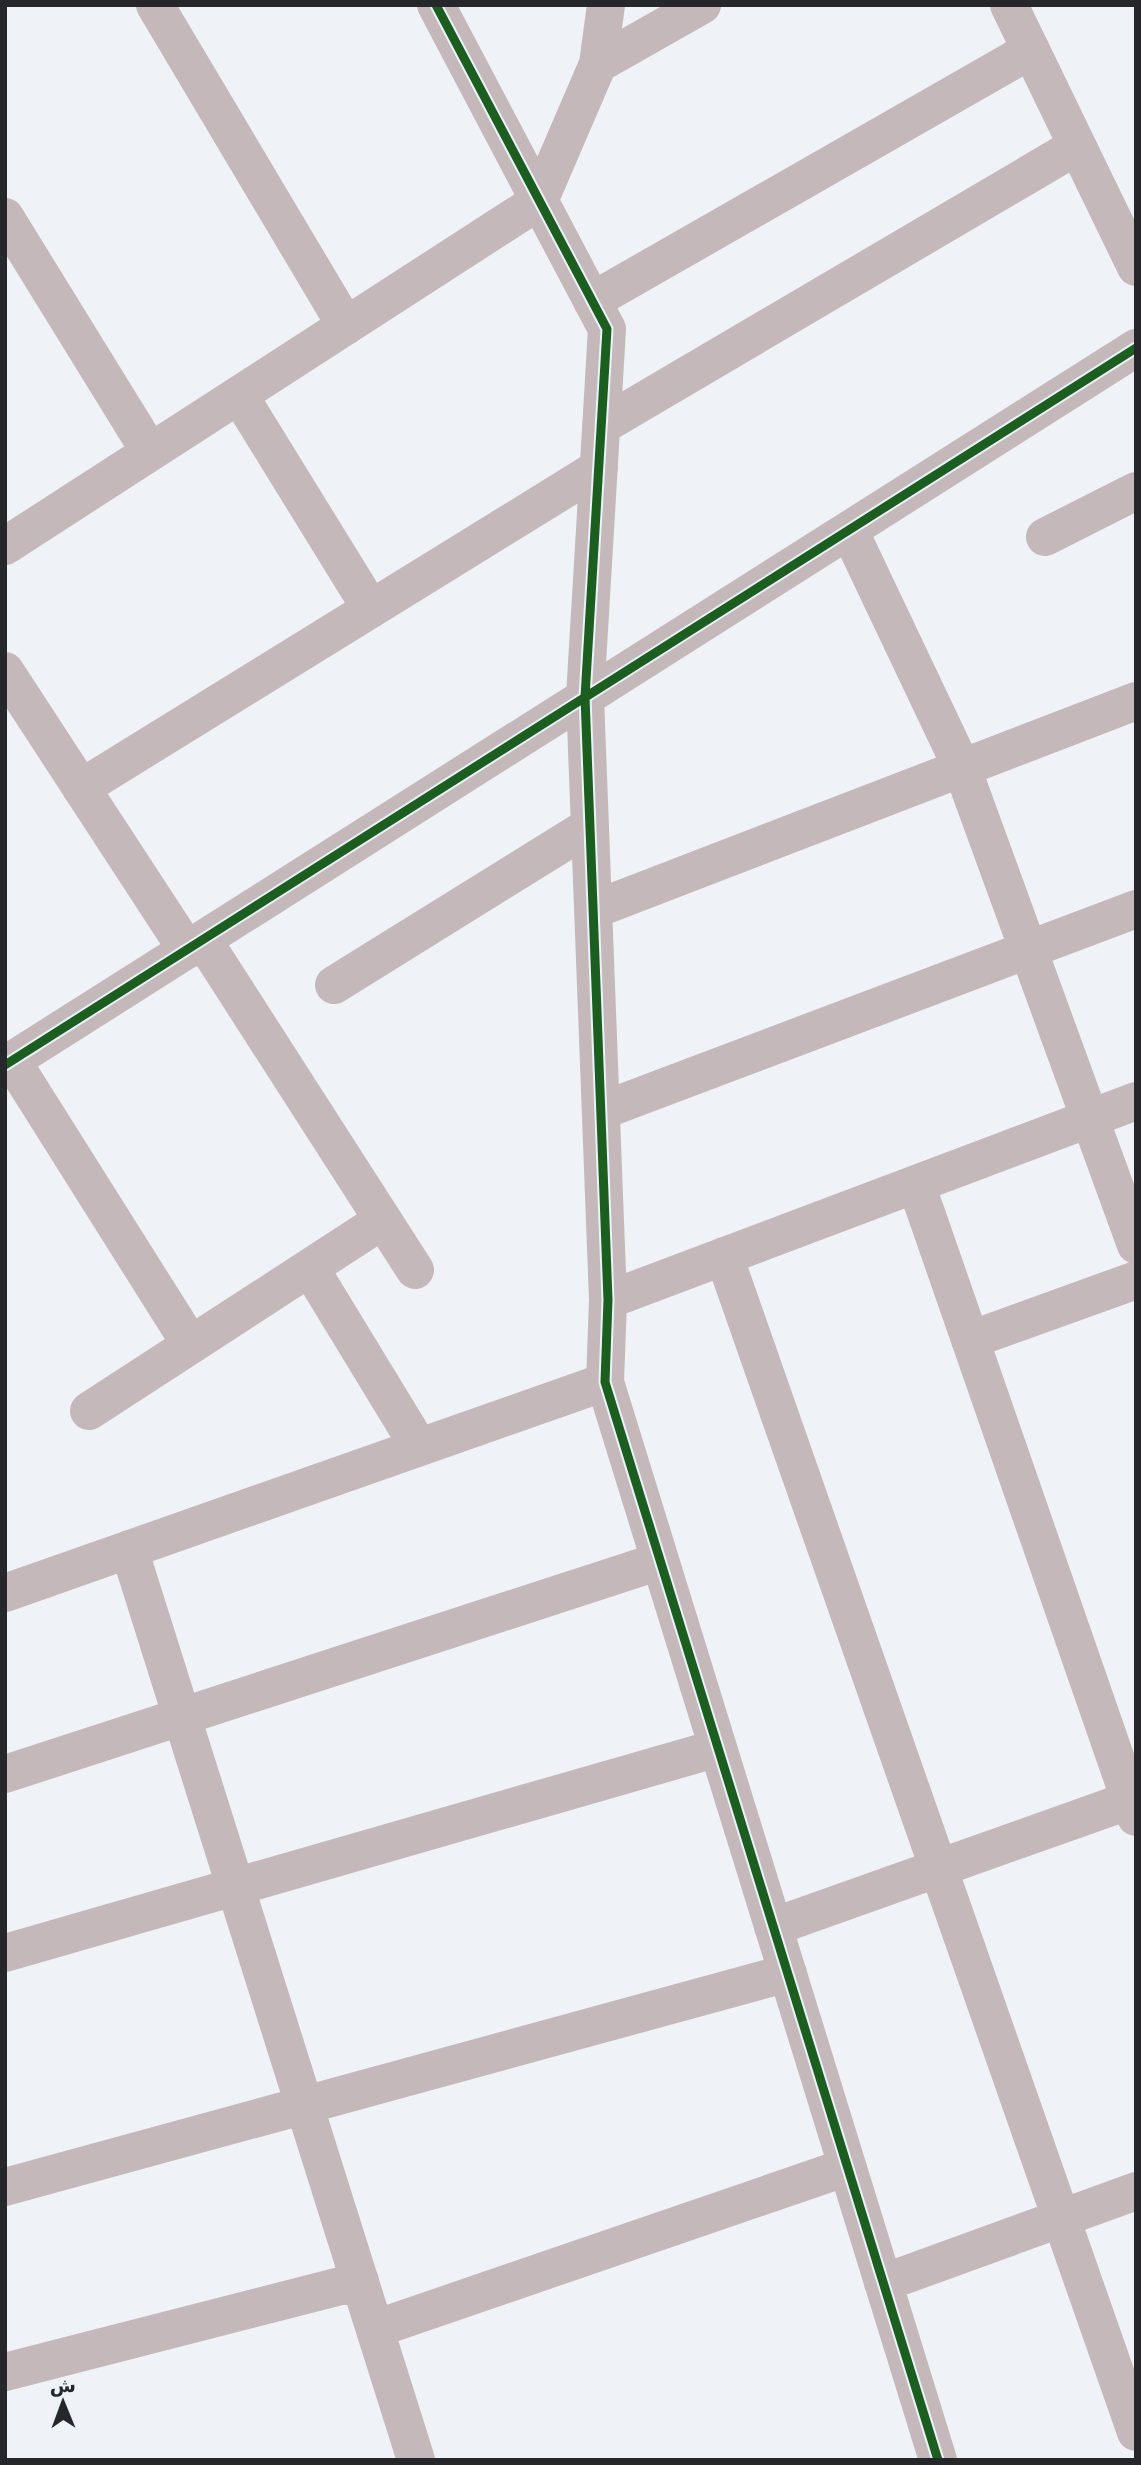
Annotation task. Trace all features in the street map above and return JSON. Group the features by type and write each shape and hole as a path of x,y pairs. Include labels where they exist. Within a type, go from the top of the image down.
{"street":[{"path":"155,5 346,326"},
{"path":"436,5 607,330 585,697 608,1300 605,1382 938,2460"},
{"path":"5,546 539,201 598,64 606,5"},
{"path":"598,64 702,5"},
{"path":"1009,5 1136,267"},
{"path":"592,301 1031,50"},
{"path":"601,426 1077,146"},
{"path":"5,217 150,452"},
{"path":"191,1345 8,1063 1136,348"},
{"path":"239,395 371,609"},
{"path":"81,788 599,468"},
{"path":"1045,537 1136,491"},
{"path":"849,530 962,768 1136,1245"},
{"path":"5,671 81,788 195,945 415,1270"},
{"path":"593,910 1136,701"},
{"path":"334,985 590,826"},
{"path":"601,1111 1136,909"},
{"path":"608,1300 1136,1101"},
{"path":"773,1927 938,1868 1134,1805 916,1184"},
{"path":"89,1411 383,1220"},
{"path":"724,1256 1136,2432"},
{"path":"310,1268 419,1447"},
{"path":"970,1340 1136,1280"},
{"path":"5,1592 605,1382"},
{"path":"129,1549 416,2460"},
{"path":"5,1774 660,1561"},
{"path":"5,1953 718,1748"},
{"path":"5,2187 788,1973"},
{"path":"375,2329 847,2167"},
{"path":"883,2283 1136,2191"},
{"path":"5,2372 360,2281"}],"cycle path":[{"path":"436,5 607,329 585,697 608,1300 605,1382 938,2460"},
{"path":"5,1065 1136,348"}]}
